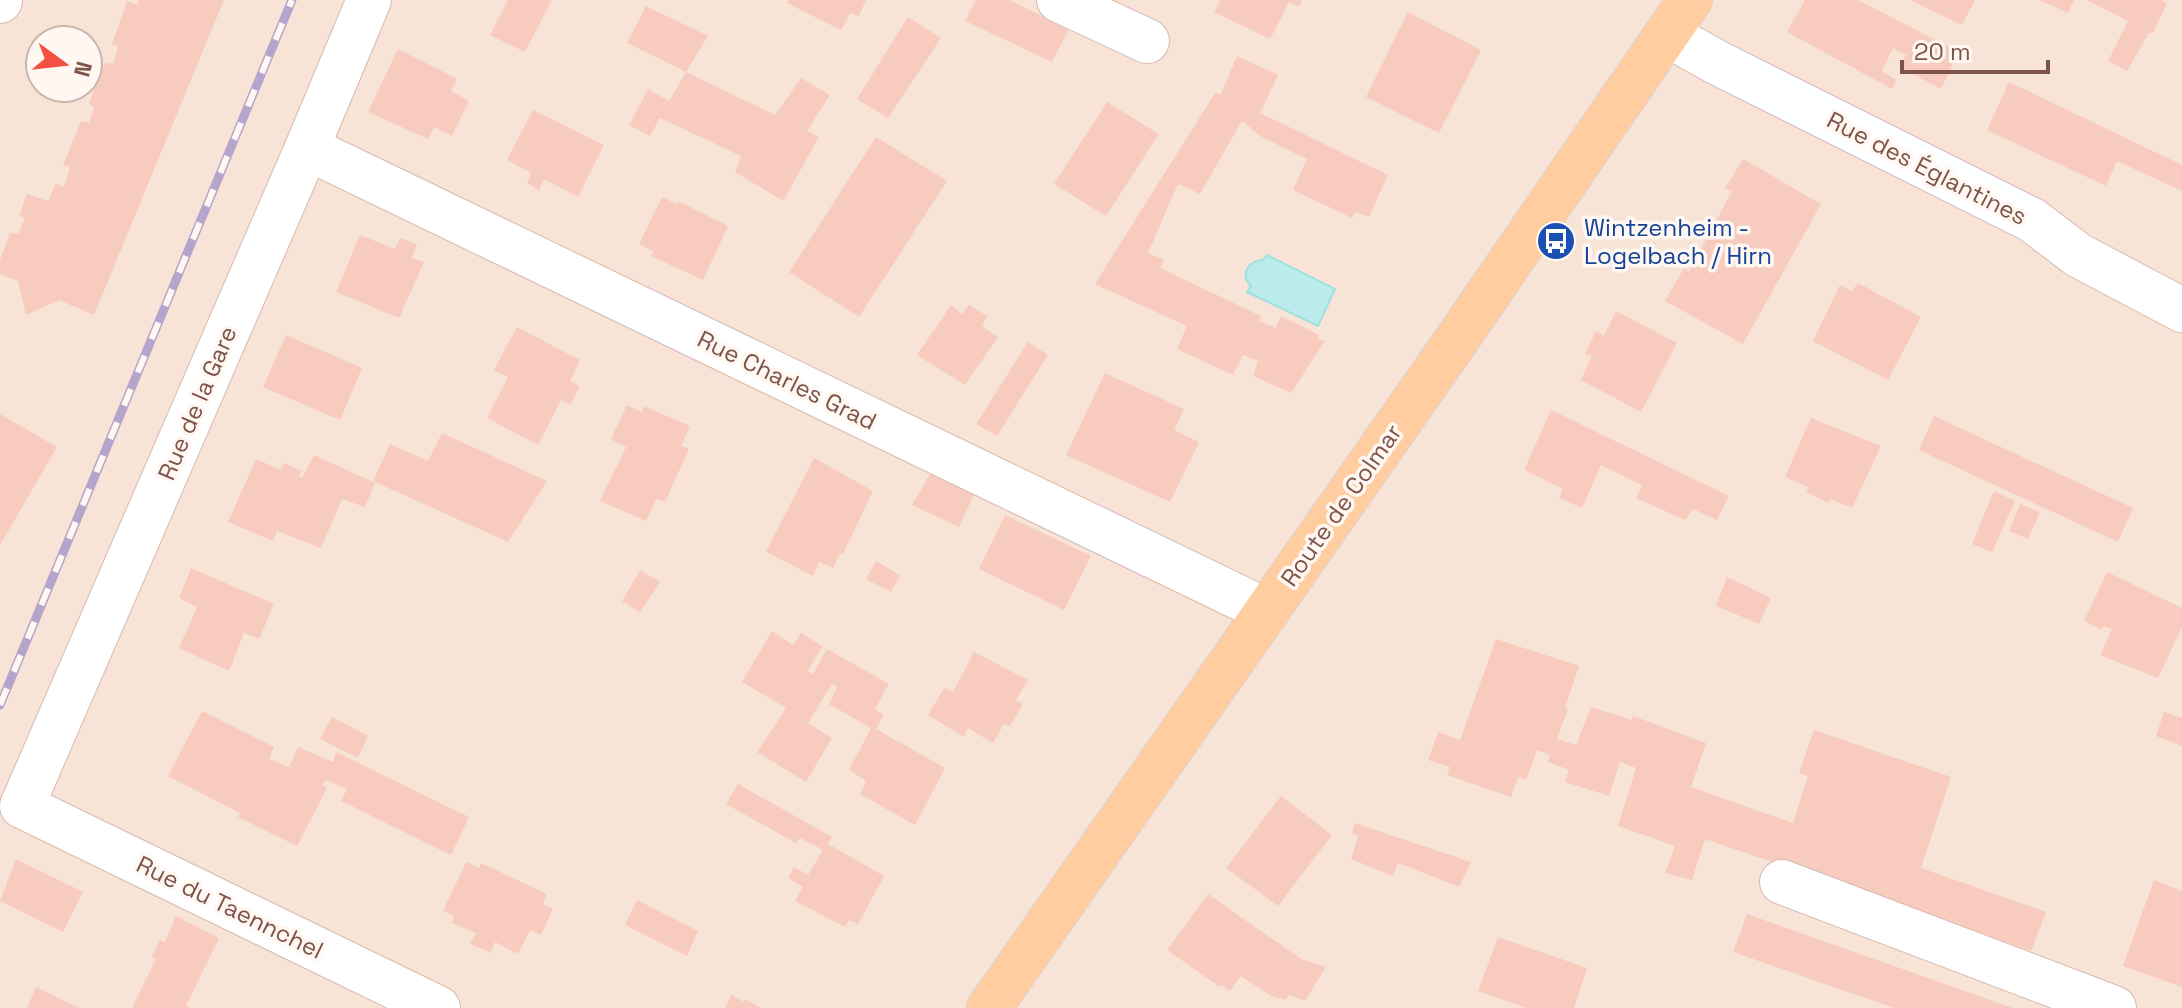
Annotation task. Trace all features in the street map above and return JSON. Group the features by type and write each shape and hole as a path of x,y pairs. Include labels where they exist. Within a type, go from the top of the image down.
{"main road":[{"name":"Route de Colmar","path":"989,1008 1679,17"}],"street":[{"name":"Rue de la Gare","path":"22,806 369,0"},
{"path":"1059,0 1147,41"},
{"name":"Rue des Églantines","path":"1679,17 1716,62 2032,220 2078,255 2182,310"},
{"name":"Rue Charles Grad","path":"307,148 1267,611"},
{"name":"Rue du Taennchel","path":"22,806 438,1008"},
{"path":"1782,882 2114,1008"}],"shaded area":[{"path":"0,0 2182,0 2182,1008 0,1008"}],"water":[{"path":"1267,255 1335,289 1318,326 1247,292 1251,286 1246,277 1247,269"}],"building":[{"path":"139,0 224,0 94,315 59,300 26,315 18,281 0,274 0,260 10,233 18,234 25,218 19,216 27,194 48,201 56,183 64,187 70,167 63,165 81,121 89,123 94,107 89,104 104,104 104,66 113,64 118,47 112,44 127,1 137,5"},
{"path":"508,0 552,0 525,52 490,35"},
{"path":"788,0 866,0 859,16 850,13 841,30 787,3"},
{"path":"976,0 1009,0 1069,29 1052,62 965,21"},
{"path":"1220,0 1302,0 1299,7 1289,2 1270,39 1214,12"},
{"path":"1805,0 1858,0 1959,52 1941,89 1900,67 1906,55 1893,48 1882,71 1896,80 1892,89 1787,32"},
{"path":"1910,0 1975,0 1962,25"},
{"path":"2039,0 2074,0 2068,13"},
{"path":"2087,0 2161,0 2167,3 2153,33 2149,33 2127,71 2108,61 2128,21"},
{"path":"646,6 708,36 686,72 627,43"},
{"path":"1408,12 1481,50 1439,133 1366,97"},
{"path":"908,17 941,38 888,118 857,99"},
{"path":"398,49 457,79 451,91 469,101 452,136 434,127 428,139 368,112"},
{"path":"1237,56 1278,75 1260,113 1388,175 1369,217 1356,212 1352,218 1293,190 1307,159 1262,137 1242,121 1200,194 1178,184 1148,253 1164,260 1160,268 1261,316 1259,321 1276,328 1281,316 1319,335 1317,338 1325,341 1291,393 1253,376 1258,361 1243,355 1233,375 1177,349 1187,326 1095,284 1215,93 1221,94"},
{"path":"686,72 775,115 801,78 830,95 807,131 819,137 783,201 735,172 741,156 660,118 650,136 629,125 648,89 669,101"},
{"path":"2009,82 2182,165 2182,191 2117,161 2106,186 1987,130"},
{"path":"1107,102 1159,134 1106,216 1054,184"},
{"path":"533,110 604,145 578,197 544,179 539,190 527,183 531,173 507,160"},
{"path":"876,137 947,181 859,317 789,272"},
{"path":"1743,159 1821,204 1743,344 1665,301 1684,268 1689,271 1732,191 1725,188"},
{"path":"662,197 677,204 678,201 728,226 703,280 651,256 654,252 639,244"},
{"path":"360,235 395,249 400,238 417,244 412,258 424,262 399,318 336,292"},
{"path":"1858,283 1921,317 1888,380 1813,341 1840,285 1852,291"},
{"path":"951,305 962,314 969,305 987,316 982,326 998,337 965,385 917,355"},
{"path":"1616,311 1677,343 1641,412 1581,380 1592,356 1585,354 1596,331 1604,336"},
{"path":"517,327 580,360 570,381 580,386 570,405 561,400 538,445 487,418 508,377 494,370"},
{"path":"286,335 362,368 340,420 263,387"},
{"path":"1028,342 1048,355 997,436 976,424"},
{"path":"1105,373 1184,409 1174,430 1199,442 1170,502 1066,455"},
{"path":"627,405 642,412 644,406 690,426 681,446 689,449 665,502 656,499 646,521 600,501 626,447 611,439"},
{"path":"1551,410 1729,496 1717,520 1693,509 1685,520 1636,498 1642,485 1601,465 1582,508 1559,498 1563,489 1524,470"},
{"path":"0,414 57,447 0,545"},
{"path":"1934,416 2133,508 2118,542 1919,450"},
{"path":"1811,418 1881,446 1852,508 1830,499 1828,503 1806,492 1808,487 1785,477"},
{"path":"442,433 547,481 508,542 373,481 390,444 428,461"},
{"path":"314,455 375,483 365,507 342,499 321,548 277,531 273,541 228,522 256,459 281,470 284,463 302,471 299,476 302,478"},
{"path":"814,458 873,491 843,554 840,553 833,568 819,562 813,576 766,552"},
{"path":"932,471 975,492 959,527 912,505"},
{"path":"1994,491 2015,501 1992,552 1972,544"},
{"path":"2020,504 2040,512 2028,539 2009,531"},
{"path":"1005,515 1091,556 1064,610 979,569"},
{"path":"876,561 900,575 891,592 866,579"},
{"path":"191,568 274,604 259,639 244,633 229,671 179,648 197,607 179,598"},
{"path":"640,570 660,582 640,612 622,601"},
{"path":"2107,572 2182,608 2182,627 2158,678 2100,655 2112,629 2104,626 2102,630 2084,621"},
{"path":"1727,577 1771,598 1759,624 1716,606"},
{"path":"772,631 793,645 801,633 822,646 808,671 813,674 827,649 889,684 875,709 884,715 876,729 945,768 915,825 860,794 866,781 849,770 871,728 829,704 837,687 832,684 808,723 832,738 806,782 757,752 786,708 742,682"},
{"path":"1496,639 1579,666 1557,739 1576,745 1591,707 1632,720 1633,716 1706,743 1691,787 1793,823 1808,776 1799,773 1814,730 1951,777 1921,868 2046,912 2031,951 1705,839 1692,880 1665,873 1675,846 1618,826 1636,768 1620,762 1609,796 1565,782 1569,770 1548,762 1550,755 1537,750 1526,780 1518,777 1511,797 1447,775 1450,767 1428,760 1438,732 1460,740"},
{"path":"974,652 1028,680 1016,700 1023,704 1010,726 1004,724 993,743 968,728 964,737 928,715 944,688 953,692"},
{"path":"202,711 274,747 269,759 289,767 298,747 333,762 336,752 469,817 451,855 341,801 347,789 326,780 322,785 327,788 297,846 238,817 240,813 168,776"},
{"path":"2164,712 2182,718 2182,746 2156,736"},
{"path":"332,717 368,736 358,758 320,739"},
{"path":"738,784 832,837 828,844 884,876 858,924 849,920 845,927 795,901 803,887 788,878 794,867 808,875 823,850 800,838 796,843 726,804"},
{"path":"1281,796 1332,835 1278,906 1226,868"},
{"path":"1355,823 1471,862 1459,887 1398,863 1393,876 1351,859 1358,836 1352,834"},
{"path":"16,859 83,892 63,932 0,901"},
{"path":"466,862 479,868 481,863 547,894 543,904 553,909 541,935 530,930 518,954 495,942 491,953 470,944 476,933 452,923 454,916 443,911"},
{"path":"2154,880 2182,891 2182,987 2123,966"},
{"path":"1208,894 1301,959 1326,967 1305,1001 1289,995 1286,1000 1271,996 1241,976 1230,991 1167,950"},
{"path":"637,900 698,931 687,956 625,925"},
{"path":"1747,914 2013,1008 1894,1008 1733,952"},
{"path":"176,916 219,938 186,1006 190,1008 132,1008 156,959 152,957 160,940 165,942"},
{"path":"1498,937 1587,968 1574,1008 1526,1008 1478,991"},
{"path":"36,987 79,1008 27,1008"},
{"path":"731,995 744,1002 745,999 761,1008 725,1008"}],"railway":[{"path":"0,705 292,0"}],"place":[{"name":"Wintzenheim - Logelbach / Hirn","path":"1556,241"}]}
